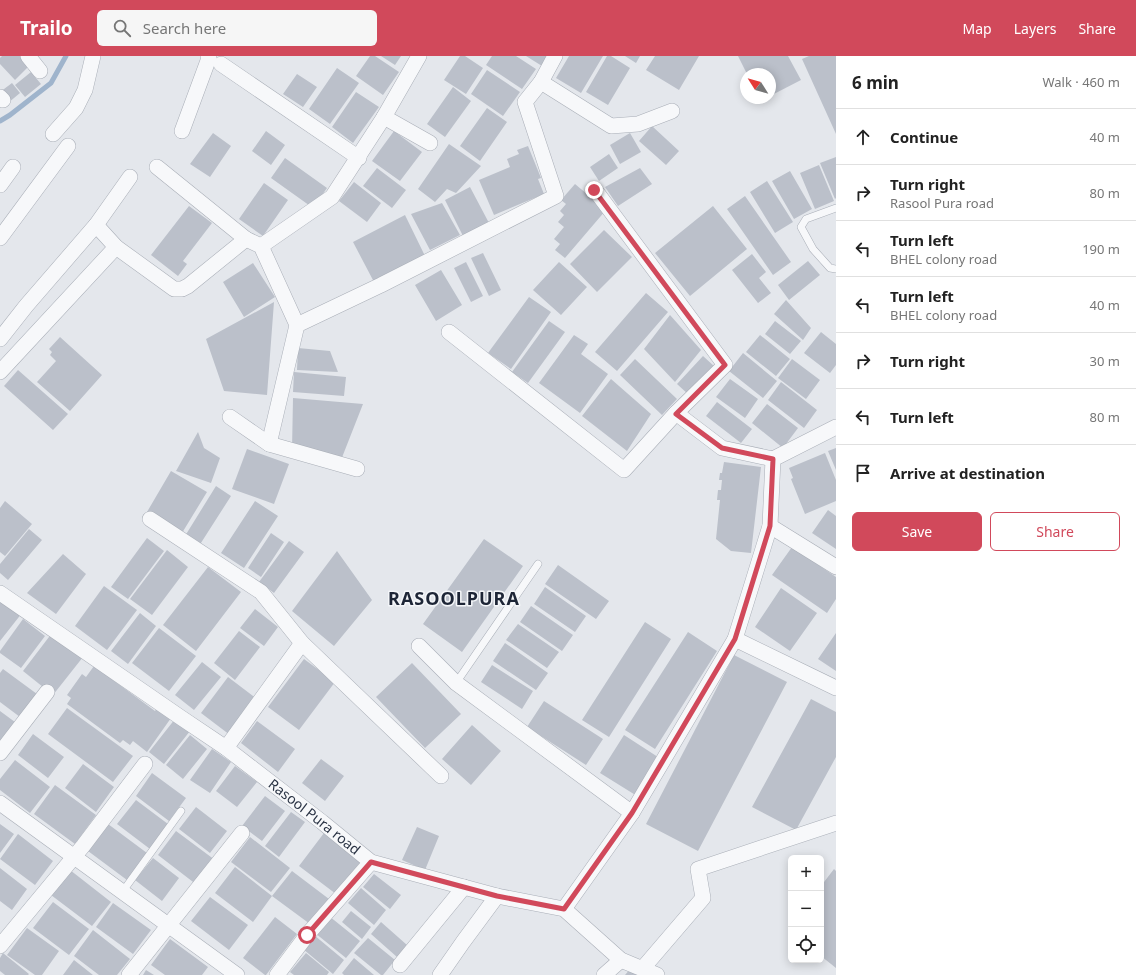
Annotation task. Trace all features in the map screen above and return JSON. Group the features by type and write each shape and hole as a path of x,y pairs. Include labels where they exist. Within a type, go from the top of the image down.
{"street":[{"path":"28,56 40,71"},
{"path":"53,134 76,108 85,90 93,56"},
{"path":"261,246 332,198 384,117 418,56"},
{"path":"297,325 381,285 556,196 525,102 541,82 555,56"},
{"path":"182,130 209,58 359,158"},
{"path":"541,82 612,126 638,124 672,111"},
{"path":"384,117 430,143"},
{"path":"0,238 68,146"},
{"path":"0,185 13,167"},
{"path":"157,167 246,239 261,246 297,325 269,444"},
{"path":"0,339 26,306 96,225 130,177"},
{"path":"449,332 624,470 676,414 725,365 594,190"},
{"path":"96,225 116,247 174,289 182,289 188,286 246,239"},
{"path":"0,372 116,247"},
{"path":"676,414 722,448 773,459 836,427"},
{"path":"230,417 269,444 357,469"},
{"path":"773,459 770,526 735,639 632,813 564,909 621,960 650,972 703,898 698,869 836,823"},
{"path":"150,519 261,592 302,643 440,776"},
{"path":"770,526 836,567"},
{"name":"Rasool Pura road","path":"0,593 226,748 371,862 497,896 564,909"},
{"path":"735,639 836,688"},
{"path":"226,748 302,643"},
{"path":"419,646 456,683 632,813"},
{"path":"0,753 47,692"},
{"path":"0,946 75,856 145,764"},
{"path":"0,803 237,975"},
{"path":"129,975 242,833"},
{"path":"277,975 307,935 371,862"},
{"path":"400,965 464,887"},
{"path":"440,975 497,896"},
{"path":"604,975 621,960"}],"lane":[{"path":"836,208 806,219 801,227 813,248 830,268 836,269"},
{"path":"456,683 538,564"},
{"path":"123,891 181,812"}],"building":[{"path":"2,56 24,56 31,64 15,80 0,64 0,58"},
{"path":"370,56 375,56 399,72 383,95 356,76"},
{"path":"381,56 401,56 395,65"},
{"path":"460,56 465,56 483,68 466,94 444,80"},
{"path":"492,56 516,56 536,69 522,89 486,65"},
{"path":"526,56 548,56 542,66"},
{"path":"569,56 603,56 581,93 556,78"},
{"path":"607,56 611,56 630,68 608,105 586,92"},
{"path":"625,56 640,56 636,63"},
{"path":"655,56 699,56 679,90 646,70"},
{"path":"738,56 788,56 801,80 776,93 776,68 744,68"},
{"path":"809,56 836,56 836,134 802,59"},
{"path":"337,68 359,83 330,124 309,109"},
{"path":"487,70 520,92 503,116 471,94"},
{"path":"31,72 41,84 25,97 15,85"},
{"path":"297,74 317,87 303,107 283,94"},
{"path":"12,83 20,93 8,103 0,92"},
{"path":"453,87 471,101 445,137 427,124"},
{"path":"356,92 379,107 353,143 332,127"},
{"path":"487,108 507,122 480,161 460,146"},
{"path":"652,126 679,151 666,165 639,141"},
{"path":"266,131 285,145 271,165 252,151"},
{"path":"394,131 422,152 400,181 372,161"},
{"path":"213,133 231,146 210,177 190,164"},
{"path":"630,133 641,152 620,164 610,145"},
{"path":"449,144 481,166 456,193 447,189 435,202 418,189"},
{"path":"528,146 541,178 538,179 544,194 494,215 479,180 510,167 507,159 519,154 517,150"},
{"path":"609,154 618,168 599,181 590,167"},
{"path":"836,157 836,198 835,199 820,163"},
{"path":"285,158 327,188 313,208 271,178"},
{"path":"819,165 834,201 815,209 800,173"},
{"path":"377,168 406,190 392,208 363,186"},
{"path":"640,168 652,184 618,206 605,187"},
{"path":"790,171 812,209 794,219 772,181"},
{"path":"767,181 793,222 775,233 750,192"},
{"path":"354,182 381,203 367,222 339,201"},
{"path":"264,183 288,200 263,236 239,219"},
{"path":"575,184 606,210 565,258 555,250 560,244 554,239 564,227 558,222 564,215 560,211 566,204 561,200"},
{"path":"470,187 489,223 463,236 445,200"},
{"path":"745,196 791,262 773,275 727,209"},
{"path":"442,203 460,235 430,250 411,214"},
{"path":"189,206 212,223 183,261 187,264 178,276 151,255"},
{"path":"713,206 747,249 690,296 655,253"},
{"path":"405,215 425,256 374,282 353,242"},
{"path":"604,230 632,257 597,292 570,264"},
{"path":"483,253 501,290 489,296 471,258"},
{"path":"752,254 766,272 759,278 771,293 758,303 732,270"},
{"path":"808,261 820,275 789,300 778,285"},
{"path":"466,262 483,296 471,302 454,268"},
{"path":"559,262 587,287 561,315 533,290"},
{"path":"253,263 275,297 244,317 223,282"},
{"path":"441,270 462,305 436,321 415,285"},
{"path":"646,293 668,312 617,371 595,352"},
{"path":"529,297 551,312 511,369 488,353"},
{"path":"786,300 811,328 803,340 774,314"},
{"path":"274,302 267,395 224,391 206,339"},
{"path":"670,315 701,350 675,382 644,349"},
{"path":"549,321 565,332 528,383 512,372"},
{"path":"775,321 801,341 790,354 765,334"},
{"path":"821,332 836,344 836,365 830,373 804,353"},
{"path":"574,335 588,344 581,354 608,374 580,413 539,383"},
{"path":"760,335 790,359 776,376 746,352"},
{"path":"60,337 102,375 70,411 37,382 56,361 50,355 52,352 49,349"},
{"path":"298,348 330,351 338,372 297,370"},
{"path":"743,353 777,381 763,398 729,371"},
{"path":"703,356 715,367 689,395 677,384"},
{"path":"635,359 677,399 662,415 620,375"},
{"path":"792,359 820,380 806,399 778,378"},
{"path":"18,370 68,414 53,430 4,386"},
{"path":"294,372 346,377 344,396 293,392"},
{"path":"611,379 651,414 627,451 582,416"},
{"path":"730,379 758,399 745,418 716,397"},
{"path":"781,382 817,410 804,428 768,400"},
{"path":"293,398 363,404 341,460 292,450"},
{"path":"717,402 752,429 741,443 706,416"},
{"path":"767,404 798,428 783,448 752,423"},
{"path":"198,432 204,448 220,458 211,483 176,471"},
{"path":"836,448 836,470 828,451"},
{"path":"247,449 289,464 274,504 232,489"},
{"path":"825,453 836,480 836,501 805,514 791,479 793,478 789,468"},
{"path":"724,462 761,467 751,553 731,551 716,539 720,500 717,500 718,490 721,490 722,480 719,480"},
{"path":"171,471 207,492 182,533 147,512"},
{"path":"216,486 231,496 199,546 185,536"},
{"path":"5,501 32,524 5,556 0,552 0,508"},
{"path":"255,501 278,516 244,568 221,553"},
{"path":"828,510 836,516 836,549 812,533"},
{"path":"29,529 42,540 8,580 0,573 0,564"},
{"path":"271,533 284,542 261,577 248,568"},
{"path":"147,538 164,551 128,599 111,587"},
{"path":"484,539 523,566 462,652 423,624"},
{"path":"289,541 304,552 274,593 259,582"},
{"path":"792,547 836,577 836,599 827,613 772,575"},
{"path":"167,550 188,567 152,615 130,599"},
{"path":"337,551 372,600 334,646 292,611"},
{"path":"63,554 86,574 56,614 27,593"},
{"path":"558,565 609,601 596,619 545,584"},
{"path":"208,567 241,592 196,651 163,625"},
{"path":"104,586 137,610 107,650 75,626"},
{"path":"545,587 586,616 575,632 534,604"},
{"path":"781,588 817,613 790,651 755,627"},
{"path":"0,596 22,613 0,641"},
{"path":"531,606 573,635 562,651 520,622"},
{"path":"255,609 278,627 264,646 240,628"},
{"path":"140,613 156,626 128,664 111,651"},
{"path":"23,619 45,636 21,668 0,653 0,651"},
{"path":"645,622 671,639 609,737 582,720"},
{"path":"518,624 559,652 547,668 506,640"},
{"path":"159,628 196,656 169,691 132,663"},
{"path":"239,631 260,647 235,680 214,663"},
{"path":"688,632 717,651 655,749 625,730"},
{"path":"52,633 83,657 53,695 23,671"},
{"path":"836,633 836,671 818,659"},
{"path":"505,643 548,673 536,690 493,661"},
{"path":"734,655 787,682 698,851 646,824"},
{"path":"304,659 335,682 299,730 268,707"},
{"path":"202,662 221,677 194,710 175,695"},
{"path":"412,663 461,714 425,748 376,697"},
{"path":"492,665 533,691 522,709 481,682"},
{"path":"94,666 155,711 157,708 171,718 147,752 133,741 130,745 123,740 120,743 67,704 71,698 67,695 82,674 86,677"},
{"path":"3,669 37,694 20,717 0,702 0,673"},
{"path":"228,677 257,699 230,735 201,713"},
{"path":"811,699 836,712 836,757 796,830 752,807"},
{"path":"544,701 603,739 586,765 527,727"},
{"path":"67,708 133,756 113,782 48,734"},
{"path":"0,711 19,725 0,743"},
{"path":"175,719 190,731 164,764 149,752"},
{"path":"257,721 295,749 278,772 241,743"},
{"path":"472,725 501,751 471,785 442,759"},
{"path":"33,734 64,757 48,778 18,755"},
{"path":"190,735 207,749 183,779 166,765"},
{"path":"624,735 661,759 637,796 600,773"},
{"path":"212,749 231,762 210,793 190,780"},
{"path":"321,759 344,776 325,801 302,783"},
{"path":"15,760 50,787 30,813 0,790 0,779"},
{"path":"83,764 114,787 96,812 65,788"},
{"path":"235,766 257,782 237,807 216,791"},
{"path":"152,773 186,798 169,821 136,796"},
{"path":"55,785 96,815 75,844 34,814"},
{"path":"265,796 285,811 262,841 242,826"},
{"path":"136,800 168,824 150,849 117,824"},
{"path":"196,807 227,831 210,853 179,829"},
{"path":"291,812 305,822 279,857 265,846"},
{"path":"0,824 14,834 0,853"},
{"path":"108,824 147,853 127,880 88,851"},
{"path":"417,827 439,836 425,870 402,860"},
{"path":"176,831 215,860 197,885 158,855"},
{"path":"324,833 361,861 336,894 299,866"},
{"path":"18,834 53,861 35,885 0,859"},
{"path":"250,837 290,868 271,892 231,862"},
{"path":"153,858 179,878 162,901 135,880"},
{"path":"235,867 272,896 253,922 215,893"},
{"path":"0,868 27,889 12,910 0,901"},
{"path":"834,869 836,871 836,968 824,958 824,882"},
{"path":"70,870 111,902 92,926 51,895"},
{"path":"292,871 329,899 310,924 272,896"},
{"path":"374,874 401,895 390,909 363,887"},
{"path":"361,888 386,910 374,925 348,903"},
{"path":"210,897 248,925 229,950 191,921"},
{"path":"53,902 89,929 69,955 33,928"},
{"path":"113,903 151,930 133,954 96,927"},
{"path":"351,911 371,927 362,939 342,922"},
{"path":"329,916 360,941 346,958 315,933"},
{"path":"275,917 297,934 265,975 243,958"},
{"path":"381,922 407,945 397,957 371,934"},
{"path":"27,928 59,951 42,975 35,975 7,955"},
{"path":"93,930 130,959 117,975 99,975 74,956"},
{"path":"314,935 344,960 333,974 303,949"},
{"path":"368,938 395,960 383,975 381,975 354,953"},
{"path":"170,939 208,967 202,975 165,975 151,965"},
{"path":"3,953 29,974 5,975 0,971 0,958"},
{"path":"306,953 329,972 327,975 294,975 290,972"},
{"path":"354,958 374,975 344,975 342,973"},
{"path":"74,960 93,975 63,975"},
{"path":"631,968 638,975 625,975"},
{"path":"146,970 154,975 143,975"}],"waterway":[{"path":"0,121 51,83 66,56"}],"district":[{"name":"RASOOLPURA","path":"454,599"}],"route":[{"path":"307,935 371,862 497,896 564,909 632,813 735,639 770,526 773,459 722,448 676,414 725,365 594,190"}]}
